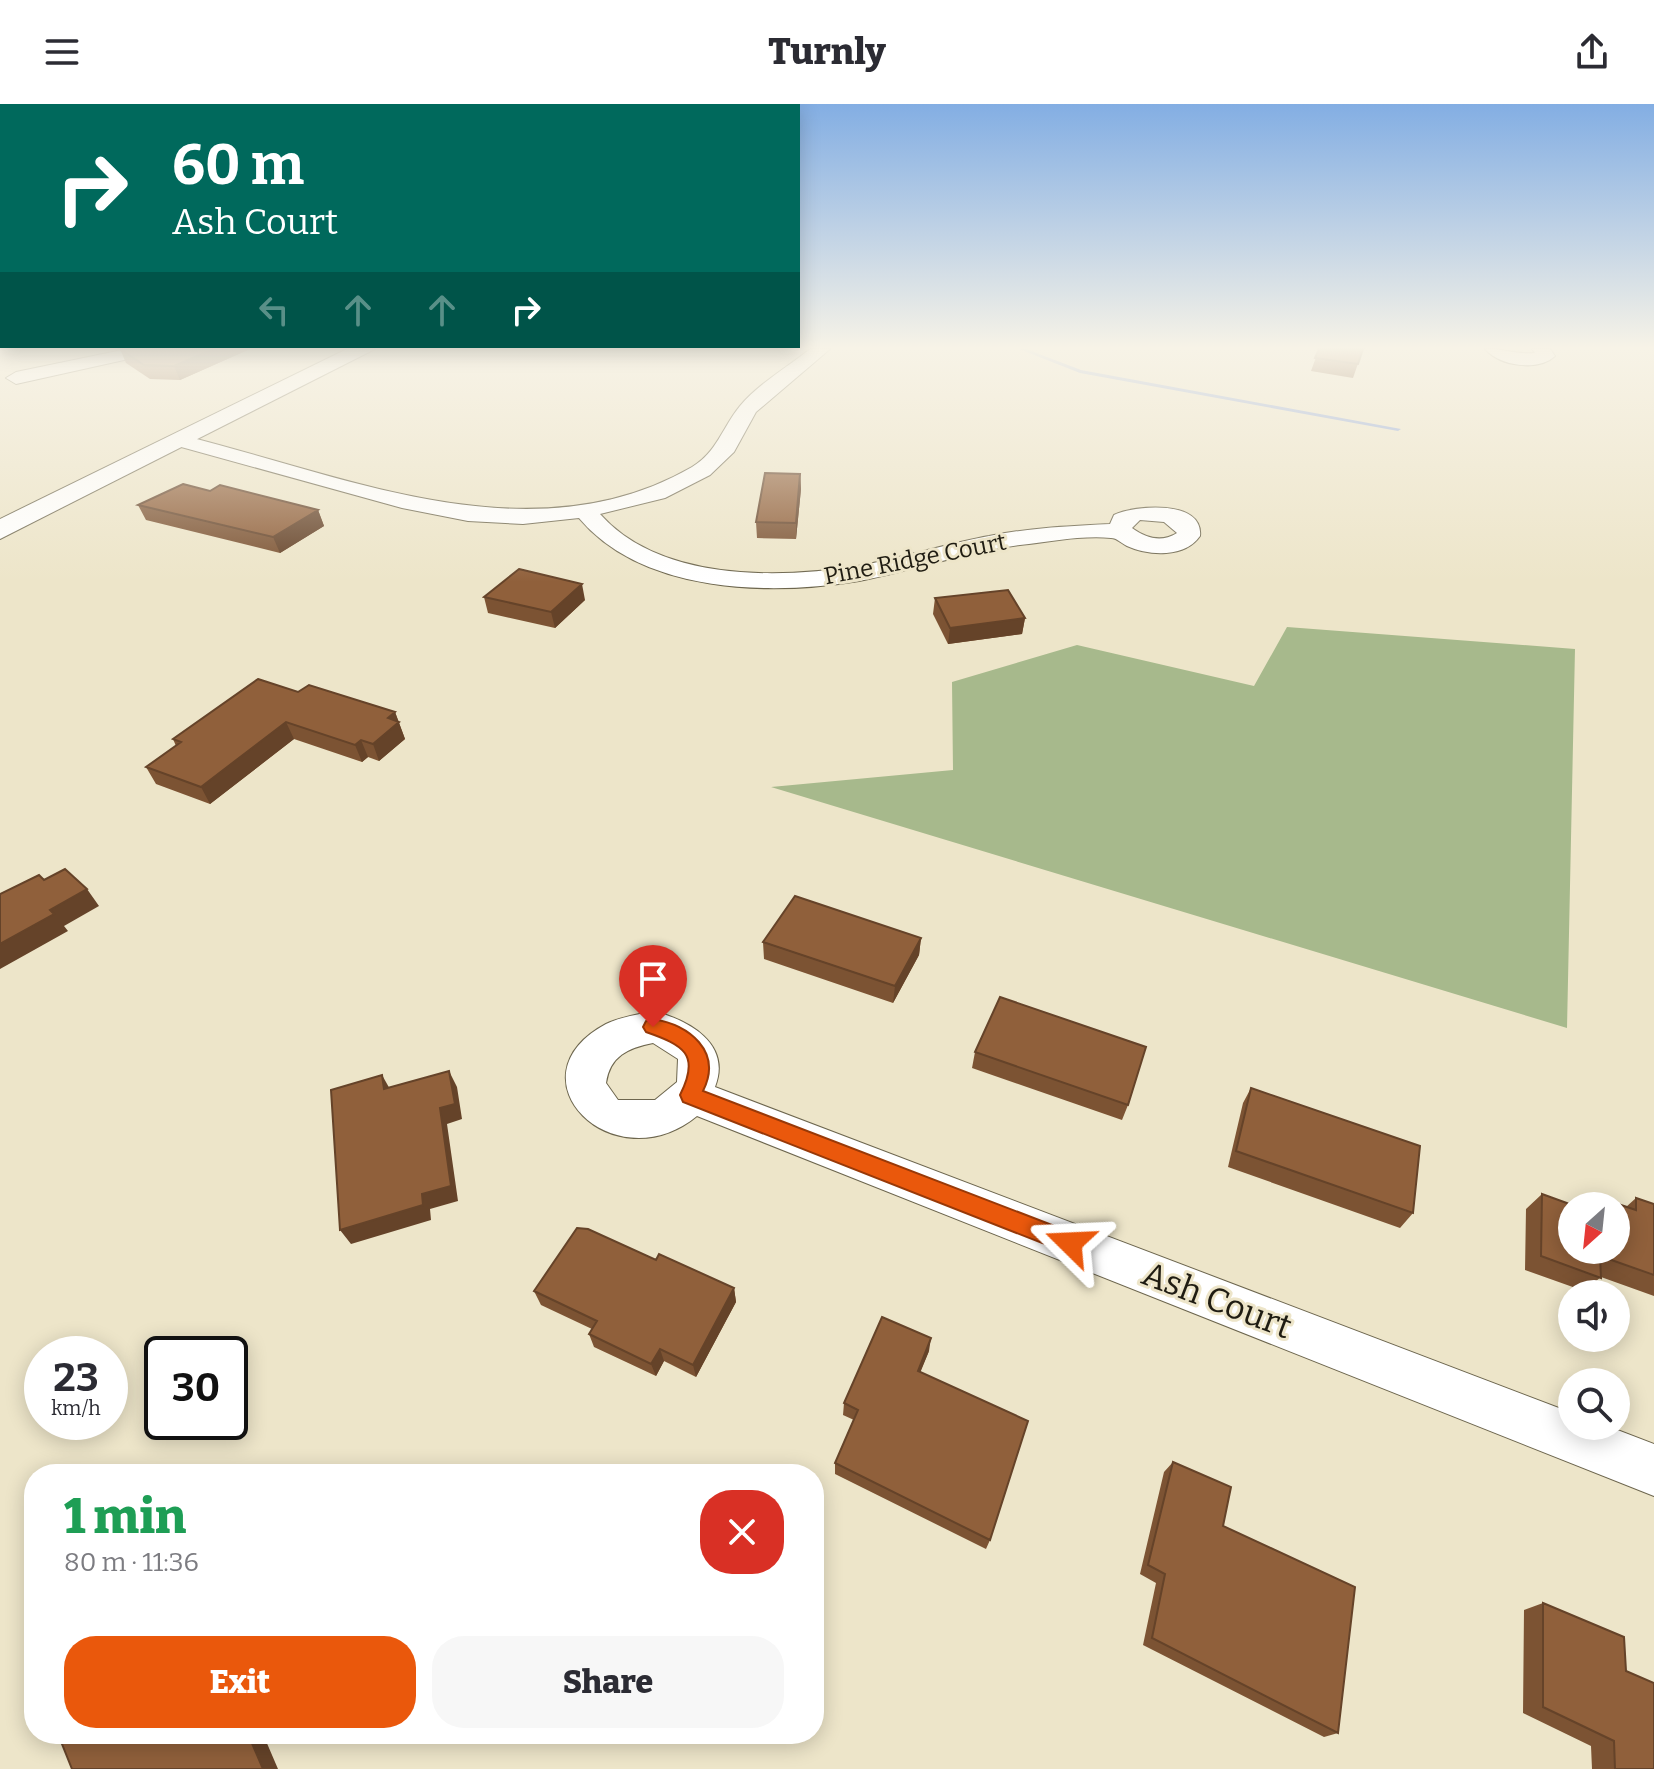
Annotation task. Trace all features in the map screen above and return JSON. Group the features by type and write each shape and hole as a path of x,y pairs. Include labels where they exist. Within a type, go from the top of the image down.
{"street":[{"path":"0,530 209,427"},
{"path":"181,441 418,505 468,514 523,517 585,511 657,493 702,470 727,448 738,427"},
{"name":"Pine Ridge Court","path":"585,511 593,524 634,552 655,560 703,572 767,580 841,576 992,542 1120,530"},
{"name":"Ash Court","path":"690,1095 1654,1470"}],"green space":[{"path":"1287,627 1575,649 1567,1028 771,787 953,770 952,682 1077,645 1254,686"}],"building":[{"path":"765,473 800,474 796,523 756,522"},
{"path":"183,484 210,491 220,485 318,510 273,537 138,505"},
{"path":"519,569 582,584 551,612 484,597"},
{"path":"1008,590 1025,618 950,628 935,598"},
{"path":"258,679 298,692 309,685 395,712 388,718 399,722 373,744 361,740 355,745 286,722 201,787 146,767 181,742 173,739"},
{"path":"65,869 87,889 50,910 54,914 0,944 0,894 39,875 44,880"},
{"path":"795,896 921,938 895,986 763,942"},
{"path":"1000,997 1146,1047 1128,1105 975,1052"},
{"path":"449,1071 455,1104 440,1108 451,1186 422,1194 423,1205 340,1230 331,1090 382,1075 384,1089"},
{"path":"1251,1088 1420,1146 1413,1213 1236,1151"},
{"path":"1542,1194 1558,1200 1558,1262 1541,1256"},
{"path":"1636,1198 1654,1204 1654,1275 1623,1264 1630,1264 1630,1208 1636,1210"},
{"path":"577,1228 588,1229 656,1260 659,1254 734,1288 693,1365 660,1349 651,1364 589,1334 597,1321 534,1291"},
{"path":"1563,1264 1600,1264 1601,1278"},
{"path":"882,1317 931,1338 918,1371 1028,1421 990,1540 835,1463 858,1410 844,1403"},
{"path":"1173,1462 1231,1487 1223,1526 1355,1587 1338,1733 1152,1638 1165,1574 1148,1565"},
{"path":"1543,1603 1624,1637 1626,1671 1654,1683 1654,1769 1615,1769 1614,1741 1543,1707"},
{"path":"62,1744 252,1744 263,1769 72,1769"}],"waterway":[{"path":"1385,427 1398,429"}],"route":[{"path":"653,1027 670,1030 685,1038 695,1050 700,1064 698,1080 690,1095 1070,1243"}]}
